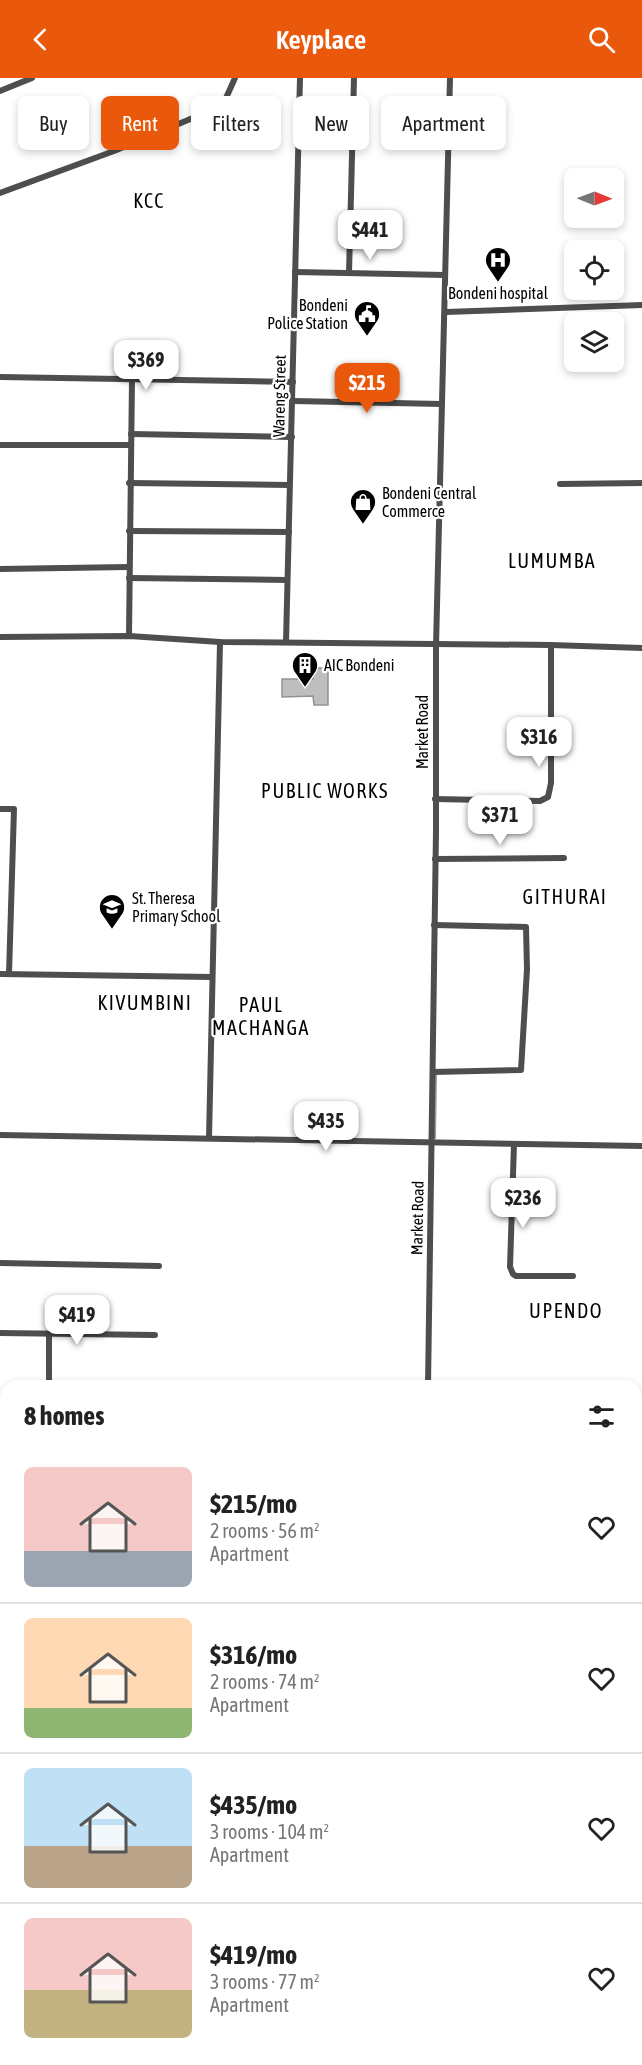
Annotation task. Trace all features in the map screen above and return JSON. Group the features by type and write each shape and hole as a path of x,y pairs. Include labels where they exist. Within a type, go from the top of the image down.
{"street":[{"path":"0,91 32,78"},
{"path":"0,193 114,151 207,112 226,98 235,78"},
{"name":"Wareng Street","path":"286,642 300,78"},
{"path":"349,273 354,78"},
{"name":"Market Road","path":"428,1380 436,646 450,78"},
{"path":"295,272 445,275"},
{"path":"446,312 642,305"},
{"path":"0,376 293,382"},
{"path":"129,636 128,567 132,379"},
{"path":"293,401 442,404"},
{"path":"131,434 291,436"},
{"path":"0,445 130,445"},
{"path":"129,483 289,485"},
{"path":"560,484 642,483"},
{"path":"129,531 289,532"},
{"path":"0,569 128,567"},
{"path":"129,578 287,580"},
{"path":"0,637 129,636 220,642 642,648"},
{"path":"209,1138 220,642"},
{"path":"435,799 540,801 548,798 551,783 551,645"},
{"path":"0,808 14,809 9,974"},
{"path":"435,859 564,858"},
{"path":"433,1072 521,1070 527,969 526,927 434,925"},
{"path":"0,974 212,976"},
{"path":"0,1135 642,1146"},
{"path":"514,1144 510,1267 513,1274 516,1276 573,1276"},
{"path":"0,1263 159,1266"},
{"path":"0,1333 155,1335"},
{"path":"49,1334 49,1380"}],"building":[{"name":"AIC Bondeni","path":"313,668 328,668 328,705 314,705 313,696 282,697 282,679 313,679"}],"waterway":[{"path":"435,1138 436,1075"}],"place":[{"name":"Bondeni hospital","path":"498,283"},
{"name":"Bondeni Police Station","path":"367,337"},
{"name":"Bondeni Central Commerce","path":"363,525"},
{"name":"AIC Bondeni","path":"305,688"},
{"name":"St. Theresa Primary School","path":"112,930"}],"district":[{"name":"KCC","path":"149,201"},
{"name":"LUMUMBA","path":"552,561"},
{"name":"PUBLIC WORKS","path":"325,791"},
{"name":"GITHURAI","path":"565,897"},
{"name":"KIVUMBINI","path":"145,1003"},
{"name":"PAUL MACHANGA","path":"261,1016"},
{"name":"UPENDO","path":"566,1311"}]}
